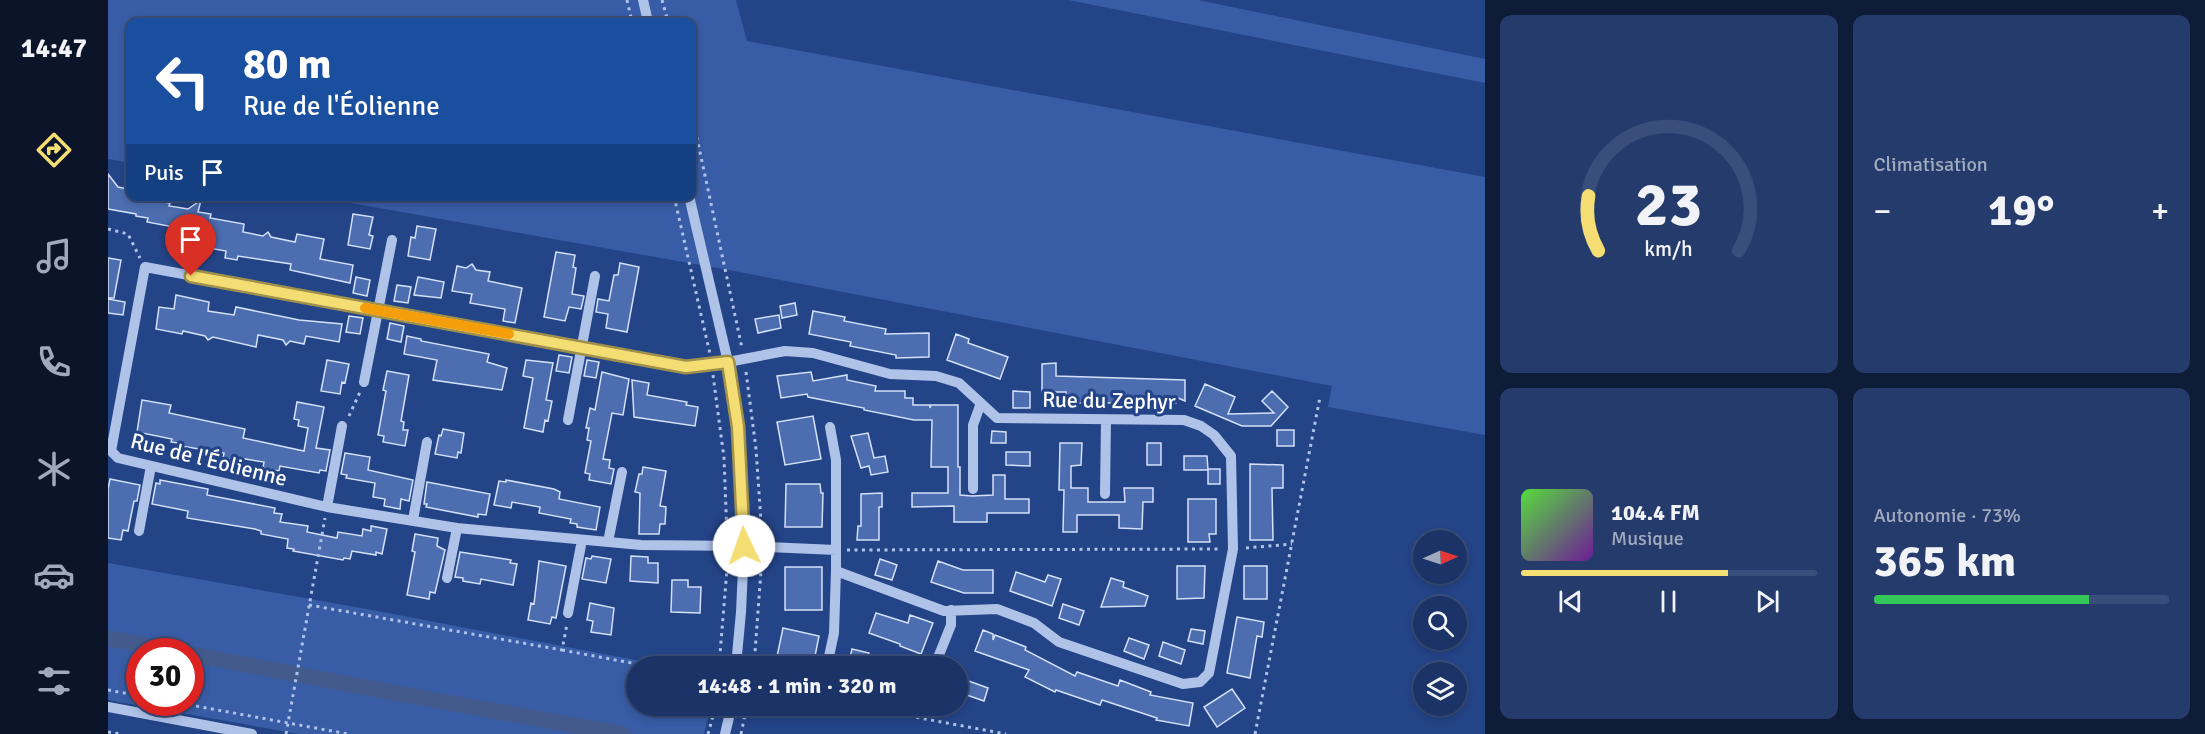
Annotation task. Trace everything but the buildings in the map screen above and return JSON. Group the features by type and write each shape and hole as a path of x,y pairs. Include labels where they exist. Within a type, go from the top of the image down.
{"street":[{"path":"644,0 647,18"},
{"path":"690,201 728,362 738,427 744,546 737,656"},
{"path":"364,382 392,240"},
{"path":"145,267 686,367 728,362"},
{"name":"Rue de l'Éolienne","path":"145,267 111,451 118,458 327,507 456,528 641,545 744,546"},
{"path":"568,420 595,276"},
{"name":"Rue du Zephyr","path":"728,362 785,351 813,353 890,374 936,376 958,383 997,418 1184,420 1201,426 1214,435 1231,456 1233,549 1209,673 1200,682 1183,684 1059,642 1034,623 997,609 944,611 836,571"},
{"path":"973,489 973,425 981,403"},
{"path":"1105,494 1106,420"},
{"path":"327,507 342,426"},
{"path":"829,656 834,633 836,571 836,459 830,426"},
{"path":"412,520 427,442"},
{"path":"139,531 151,466"},
{"path":"608,542 622,472"},
{"path":"447,578 456,528"},
{"path":"568,614 582,540"},
{"path":"744,546 836,550"},
{"path":"939,656 951,625 951,610"},
{"path":"108,707 252,734"},
{"path":"725,734 729,716"}],"path":[{"path":"627,0 631,18"},
{"path":"662,0 667,18"},
{"path":"675,201 712,363 724,458 728,547 720,656"},
{"path":"108,229 128,234 145,267"},
{"path":"342,426 355,405 364,382"},
{"path":"1255,734 1320,397"},
{"path":"286,734 327,507"},
{"path":"836,550 1233,549 1292,544"},
{"path":"755,656 762,548"},
{"path":"309,605 626,662"},
{"path":"562,650 568,614"},
{"path":"108,690 126,693"},
{"path":"204,708 348,734"},
{"path":"708,734 713,716"},
{"path":"741,734 745,716"},
{"path":"909,716 1006,734"},
{"path":"108,732 121,734"}],"shaded area":[{"path":"108,0 736,0 747,41 1485,177 1485,435 1328,407 1332,386 734,271 340,201 696,201 696,18 126,18 126,162 108,159"},
{"path":"1068,0 1198,0 1485,59 1485,83"},
{"path":"108,563 626,658 626,716 708,716 704,734 299,734 198,716 204,716 204,638 126,638 126,703 108,700"}],"waterway":[{"path":"108,638 126,641"},
{"path":"204,657 623,734"}],"slow traffic":[{"path":"365,308 509,334"}],"route":[{"path":"191,276 686,367 728,362 738,427 744,546"}]}
